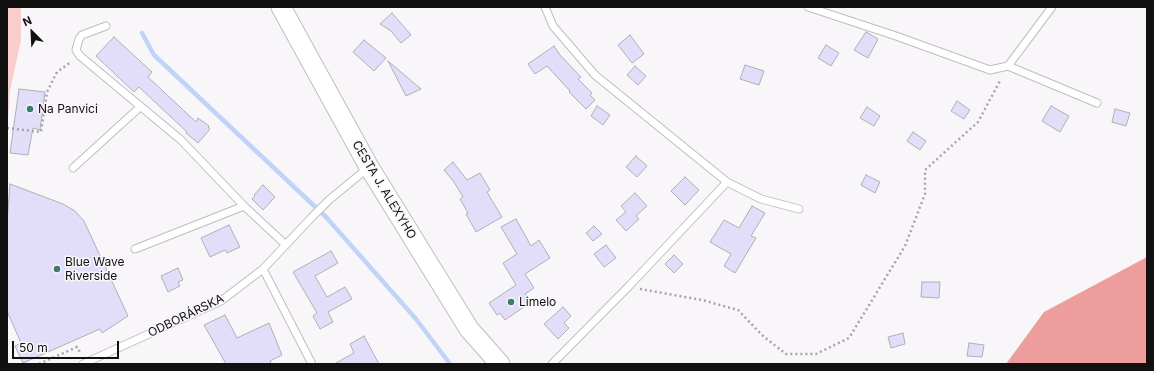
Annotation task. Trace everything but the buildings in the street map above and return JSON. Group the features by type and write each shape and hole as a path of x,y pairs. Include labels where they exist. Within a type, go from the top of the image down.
{"main road":[{"name":"CESTA J. ALEXYHO","path":"281,7 369,167 469,329 500,364"}],"lane":[{"path":"545,7 554,26 595,75 727,182 761,199 800,210"},
{"path":"808,7 896,36 990,70 1008,66 1097,103"},
{"path":"1008,66 1052,7"},
{"path":"106,26 82,35 78,39 76,50 79,55 181,140 244,206 286,245"},
{"path":"73,168 140,107"},
{"name":"ODBORÁRSKA","path":"84,363 221,302 263,269 329,200 369,167"},
{"path":"552,364 630,285 727,182"},
{"path":"135,249 244,206"},
{"path":"263,269 312,364"}],"path":[{"path":"7,128 41,132 47,92 57,72 79,55"},
{"path":"630,285 641,290 702,300 738,310 763,336 786,354 816,354 849,338 905,246 925,194 925,170 978,122 1008,66"},
{"path":"39,364 78,347 84,363"}],"shaded area":[{"path":"7,7 21,7 21,40 10,91 7,136"},
{"path":"1147,257 1147,364 1006,364 1044,312"}],"waterway":[{"path":"142,33 154,55 326,217 416,319 450,364"}],"place":[{"name":"Na Panvici","path":"30,109"},
{"name":"Blue Wave Riverside","path":"57,269"},
{"name":"Limelo","path":"511,302"}]}
